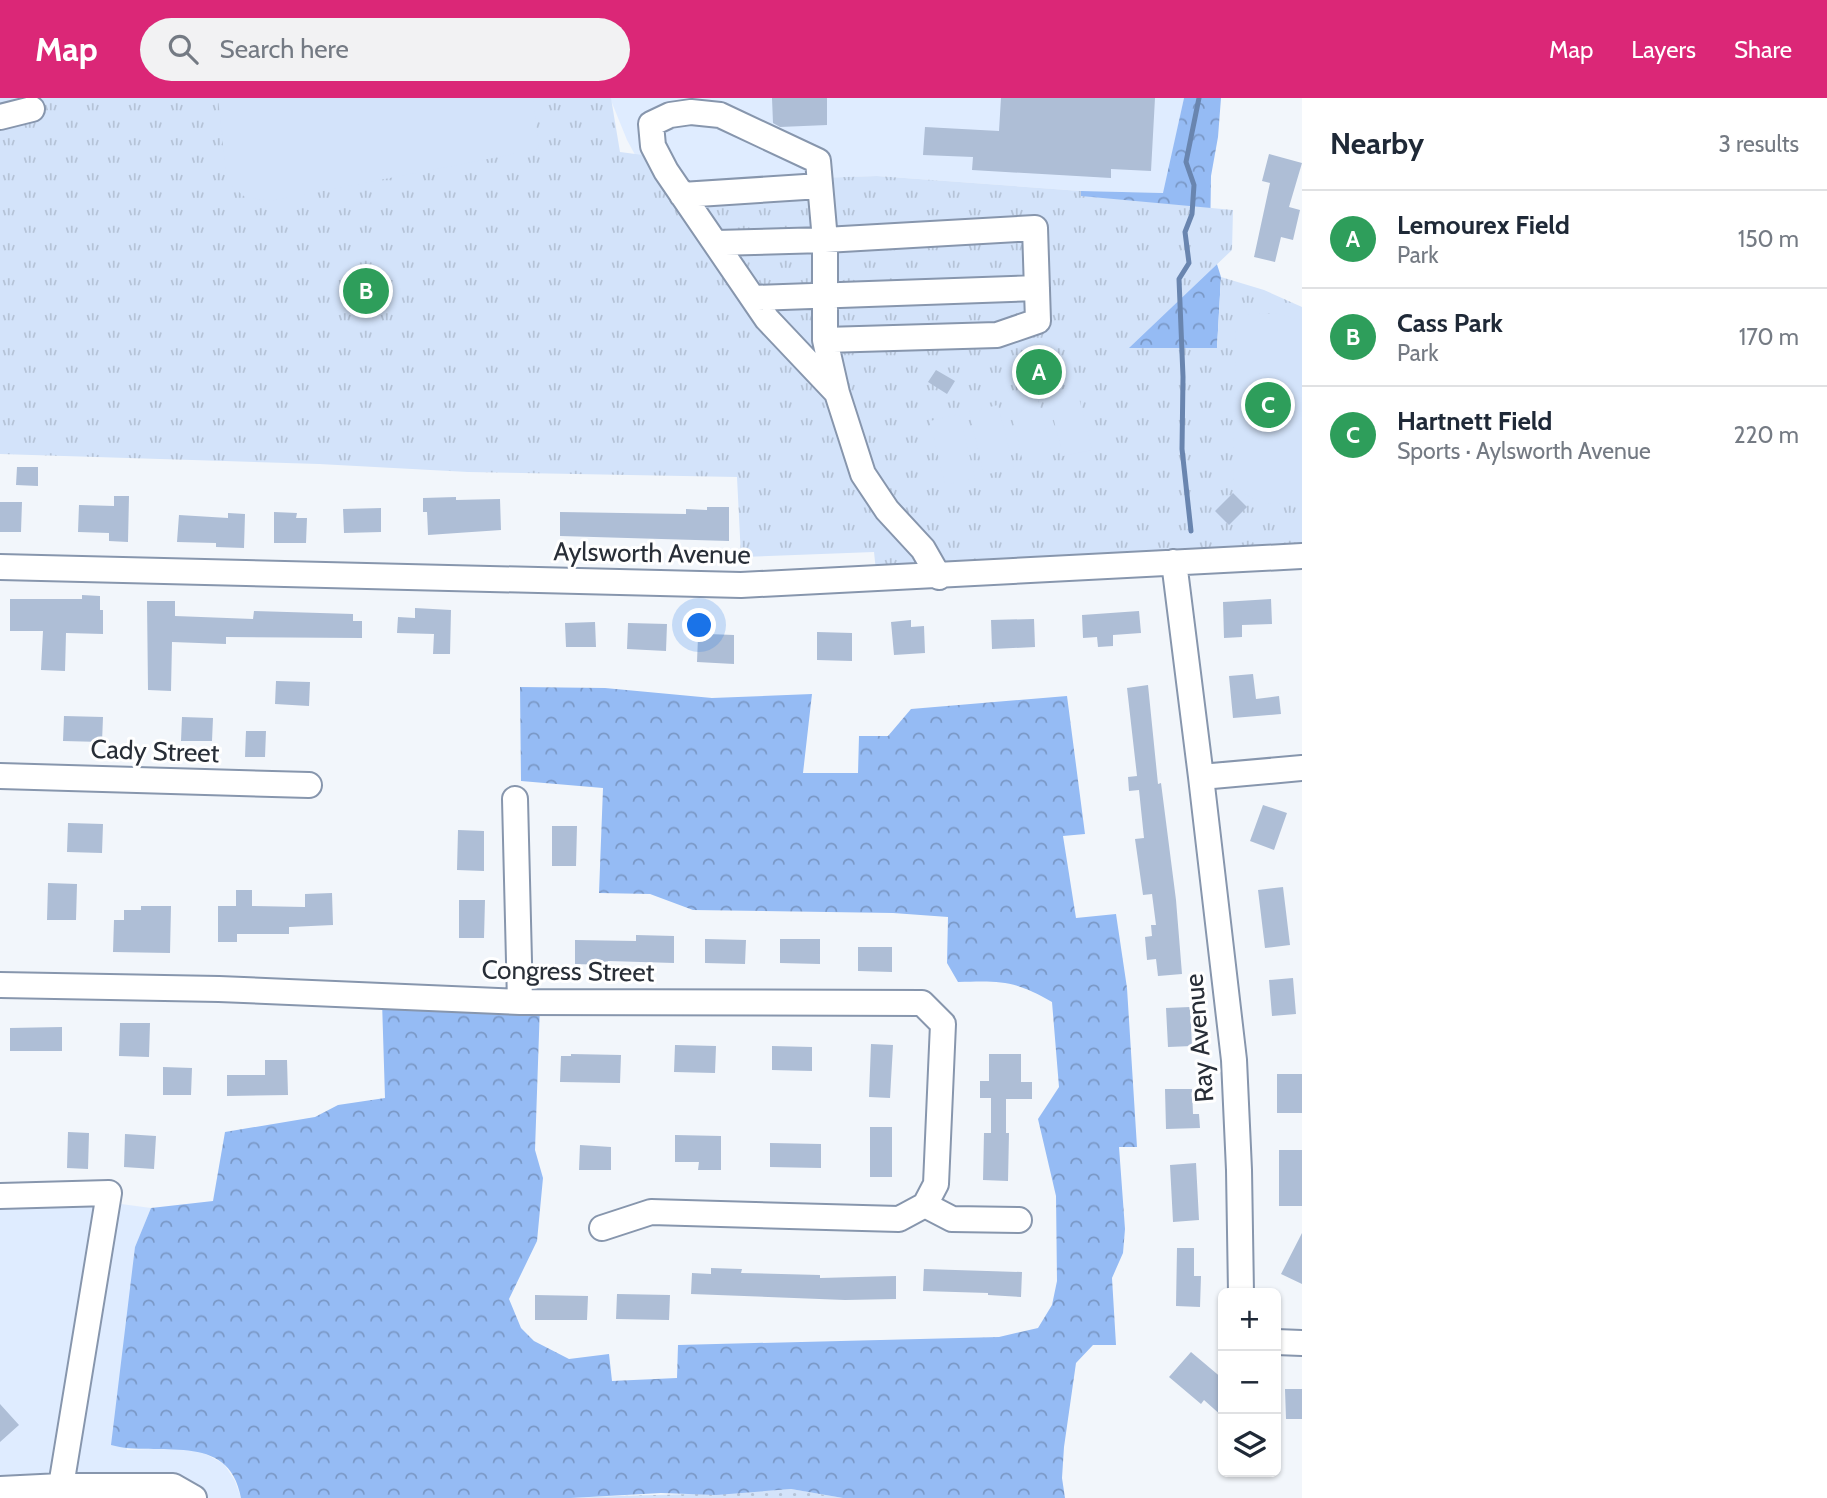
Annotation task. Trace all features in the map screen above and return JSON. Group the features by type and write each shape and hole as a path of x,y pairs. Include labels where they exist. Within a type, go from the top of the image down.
{"street":[{"path":"0,107 6,98"},
{"path":"0,117 32,109"},
{"path":"837,393 767,319 666,172 653,146 652,124 670,115 691,112 720,115 818,161 825,240 825,340 837,393 863,474 887,510 923,549 939,576"},
{"path":"682,195 820,186"},
{"path":"716,243 825,240 1035,228 1038,321 997,335 825,340"},
{"path":"753,298 1037,288"},
{"name":"Aylsworth Avenue","path":"0,567 741,585 1302,556"},
{"name":"Ray Avenue","path":"1174,562 1234,1060 1240,1170 1241,1288"},
{"path":"1201,777 1302,768"},
{"name":"Cady Street","path":"0,776 309,785"},
{"path":"515,799 520,1002"},
{"name":"Congress Street","path":"0,985 219,989 520,1002 922,1003 943,1024 936,1184 925,1205"},
{"path":"0,1196 109,1193 61,1486"},
{"path":"602,1228 651,1212 899,1219 925,1205 953,1219 1019,1220"},
{"path":"1281,1342 1302,1343"},
{"path":"0,1489 173,1486 194,1498"}],"shaded area":[{"path":"610,98 1184,98 1164,193 1081,191 877,176 651,184 627,140"},
{"path":"121,1204 151,1208 135,1247 127,1450 173,1448 200,1451 224,1464 235,1481 241,1498 0,1498 0,1206"}],"green space":[{"path":"0,98 611,98 620,152 643,155 662,183 877,176 1081,191 1081,196 1233,210 1232,250 1129,348 1217,348 1221,277 1264,290 1302,307 1302,557 877,581 874,552 741,557 737,477 468,472 319,464 0,454"},
{"path":"218,98 533,98 539,149 271,201 245,197 227,182"},
{"path":"1184,98 1221,98 1211,176 1210,242 1221,277 1217,348 1109,349 1081,296 1081,191 1163,193"},
{"path":"1262,313 1302,320 1302,502 1264,503 1250,497 1233,483 1236,328 1246,315"},
{"path":"1076,386 1092,450 1063,456 1047,393"},
{"path":"1037,395 1053,459 1024,466 1008,402"},
{"path":"998,405 1014,468 984,475 969,412"},
{"path":"959,414 975,478 945,485 930,421"},
{"path":"520,687 605,688 712,698 812,694 803,773 858,773 859,736 888,736 911,709 1067,696 1085,834 1063,836 1076,918 1116,914 1127,988 1137,1147 1119,1147 1125,1229 1123,1253 1112,1278 1116,1345 1093,1345 1076,1363 1064,1447 1062,1478 1065,1498 843,1498 791,1489 716,1495 661,1493 571,1498 241,1498 234,1476 222,1462 206,1454 188,1450 111,1445 135,1247 151,1208 213,1201 225,1132 315,1117 338,1105 385,1098 382,1001 540,1005 535,1150 543,1178 537,1241 509,1299 521,1328 534,1341 569,1359 609,1354 612,1381 677,1378 678,1345 999,1337 1038,1328 1052,1305 1057,1281 1056,1196 1038,1119 1059,1087 1052,1002 1027,989 1007,983 958,982 947,963 948,917 893,913 693,910 650,894 599,893 603,788 521,781"},
{"path":"791,1489 843,1498 571,1498 736,1492"}],"building":[{"path":"772,98 827,98 827,125 780,127 773,123"},
{"path":"1001,98 1155,98 1151,171 1111,169 1111,178 972,170 973,157 923,155 925,127 999,131"},
{"path":"1269,154 1302,163 1289,207 1300,210 1293,240 1281,237 1275,262 1254,257 1270,183 1262,181"},
{"path":"936,370 955,381 947,394 928,382"},
{"path":"17,467 38,467 38,486 16,485"},
{"path":"1233,493 1247,507 1229,525 1215,511"},
{"path":"114,496 129,496 128,542 109,541 109,533 78,532 79,505 114,506"},
{"path":"456,497 456,500 500,499 501,530 428,535 423,498"},
{"path":"0,502 22,502 21,532 0,532"},
{"path":"707,507 729,507 729,541 560,536 560,512 686,514 686,509 707,510"},
{"path":"381,508 381,532 344,533 343,509"},
{"path":"274,512 297,513 296,518 307,518 306,543 274,543"},
{"path":"228,513 245,514 244,548 216,547 216,543 177,542 179,515 228,518"},
{"path":"82,595 100,596 103,634 66,633 65,671 41,670 43,631 10,631 10,599 82,599"},
{"path":"1271,599 1272,624 1242,625 1242,637 1224,638 1223,602"},
{"path":"147,601 175,601 175,616 253,619 254,611 353,614 353,621 362,621 362,638 226,637 226,644 172,642 171,691 148,690"},
{"path":"415,608 451,610 450,654 433,654 434,634 397,633 398,617 415,618"},
{"path":"1139,611 1141,633 1113,635 1113,646 1098,647 1097,637 1083,638 1082,615"},
{"path":"1034,619 1035,647 992,649 991,620"},
{"path":"911,620 911,627 924,626 925,653 894,655 891,622"},
{"path":"595,622 596,647 566,647 565,623"},
{"path":"628,623 667,624 666,651 627,649"},
{"path":"817,632 852,633 852,661 817,660"},
{"path":"708,634 734,635 734,664 697,662 698,637 708,637"},
{"path":"1253,674 1256,699 1279,696 1281,714 1233,718 1229,676"},
{"path":"276,681 310,682 309,706 275,704"},
{"path":"1148,685 1158,784 1161,783 1176,900 1182,974 1158,976 1156,959 1147,960 1145,937 1152,936 1151,925 1156,925 1152,894 1143,895 1135,839 1144,838 1139,790 1129,791 1128,777 1137,776 1127,688"},
{"path":"64,716 103,717 102,742 63,741"},
{"path":"182,717 213,718 212,741 181,741"},
{"path":"246,731 266,731 265,757 245,757"},
{"path":"1263,805 1287,813 1274,850 1250,841"},
{"path":"68,823 103,824 102,853 67,852"},
{"path":"552,826 577,826 576,866 552,866"},
{"path":"458,830 484,831 484,871 457,870"},
{"path":"48,883 77,884 76,920 47,920"},
{"path":"1283,887 1290,945 1265,948 1258,890"},
{"path":"236,890 252,890 252,906 305,907 305,894 332,893 333,925 289,927 289,934 237,934 237,942 218,942 218,906 236,906"},
{"path":"459,900 485,900 484,938 459,938"},
{"path":"141,906 171,906 170,953 113,952 114,920 124,920 124,910 141,910"},
{"path":"636,935 674,936 674,963 608,961 608,965 575,964 575,940 636,941"},
{"path":"705,939 746,940 745,964 705,963"},
{"path":"780,939 820,939 820,964 780,963"},
{"path":"858,947 892,947 892,972 858,971"},
{"path":"1293,978 1296,1014 1272,1016 1269,980"},
{"path":"1190,1007 1192,1046 1168,1047 1166,1008"},
{"path":"120,1023 150,1023 149,1057 119,1056"},
{"path":"62,1027 62,1051 10,1051 10,1028"},
{"path":"871,1044 893,1045 890,1098 869,1097"},
{"path":"675,1045 716,1046 715,1073 674,1072"},
{"path":"772,1046 812,1047 812,1071 772,1070"},
{"path":"989,1054 1021,1054 1021,1082 1032,1082 1032,1099 1006,1099 1006,1133 1009,1133 1008,1181 983,1180 984,1133 991,1133 991,1098 980,1098 980,1081 989,1081"},
{"path":"621,1055 620,1083 560,1082 561,1056"},
{"path":"265,1060 287,1060 288,1095 227,1096 227,1075 265,1075"},
{"path":"163,1067 192,1068 191,1095 163,1095"},
{"path":"1277,1074 1302,1074 1302,1113 1277,1113"},
{"path":"1165,1089 1192,1089 1193,1114 1199,1114 1200,1128 1166,1129"},
{"path":"870,1127 892,1127 892,1177 870,1177"},
{"path":"68,1132 89,1133 88,1169 67,1168"},
{"path":"125,1134 156,1136 154,1169 124,1167"},
{"path":"675,1135 721,1136 721,1170 698,1170 699,1162 675,1162"},
{"path":"770,1143 821,1144 821,1168 770,1167"},
{"path":"580,1145 611,1147 611,1170 579,1170"},
{"path":"1279,1150 1302,1150 1302,1206 1279,1206"},
{"path":"1196,1163 1199,1220 1173,1222 1170,1165"},
{"path":"1302,1233 1302,1284 1281,1274"},
{"path":"1177,1248 1194,1248 1194,1276 1201,1276 1200,1307 1176,1306"},
{"path":"711,1268 742,1269 741,1273 820,1275 820,1278 896,1276 896,1299 845,1300 691,1294 692,1273 711,1274"},
{"path":"924,1269 1022,1272 1021,1297 923,1291"},
{"path":"617,1294 670,1295 669,1320 616,1319"},
{"path":"535,1295 588,1296 587,1320 535,1320"},
{"path":"1191,1352 1218,1375 1218,1413 1204,1400 1201,1404 1169,1377"},
{"path":"1285,1389 1302,1389 1302,1419 1286,1419"},
{"path":"0,1404 19,1425 0,1442"}],"waterway":[{"path":"1191,531 1182,449 1183,377 1179,279 1189,263 1185,232 1192,214 1194,185 1186,162 1199,98"}],"place":[{"name":"Cass Park","path":"366,291"},
{"name":"Lemourex Field","path":"1039,372"},
{"name":"Hartnett Field","path":"1268,405"}]}
